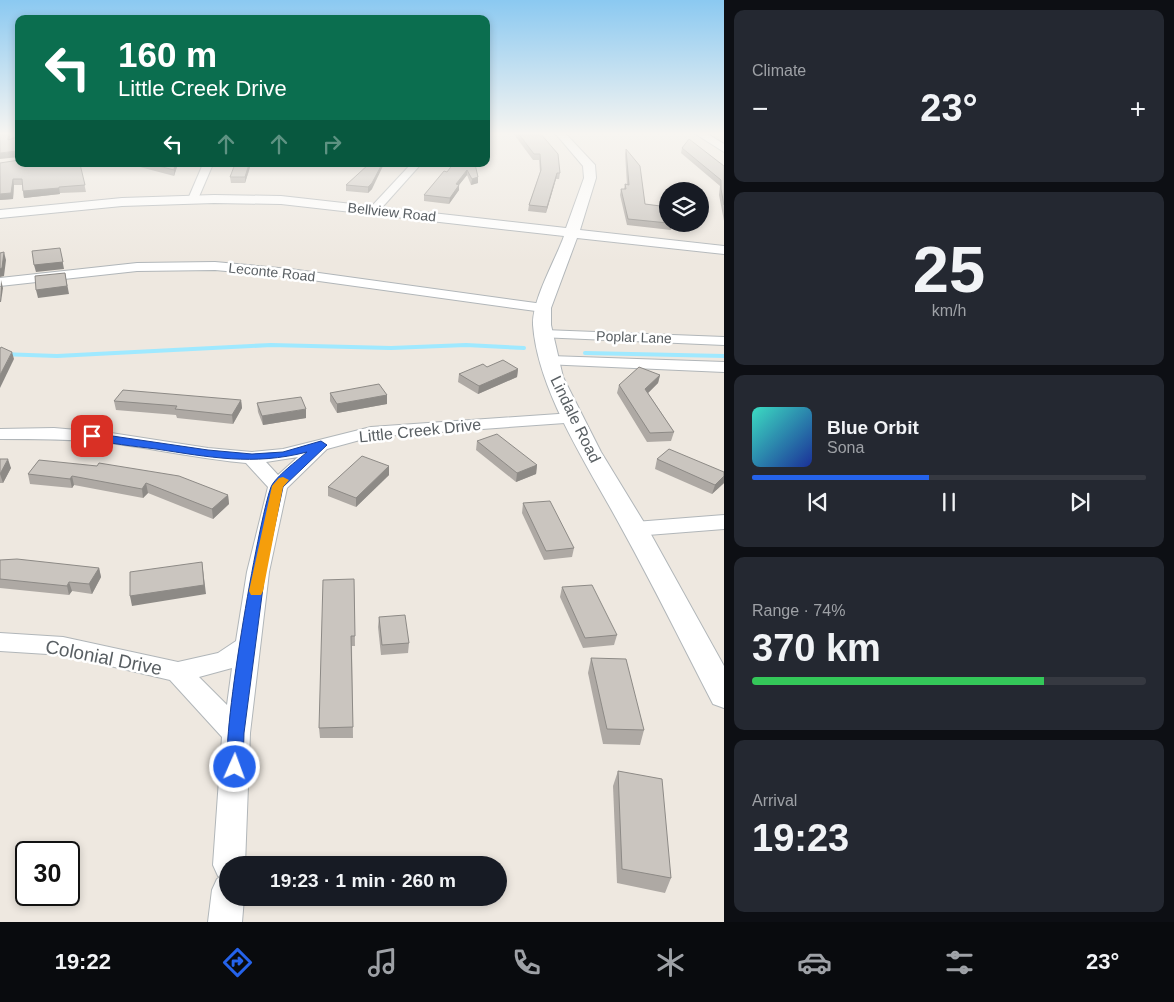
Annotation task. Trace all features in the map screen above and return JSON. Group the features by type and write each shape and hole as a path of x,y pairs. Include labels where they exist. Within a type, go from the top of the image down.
{"street":[{"path":"193,200 203,176"},
{"path":"374,210 405,176"},
{"name":"Lindale Road","path":"590,176 572,232 543,308 544,334 553,377 590,452 635,529 724,695"},
{"name":"Bellview Road","path":"0,214 122,202 281,200 724,250"},
{"name":"Leconte Road","path":"0,282 137,267 215,266 290,273 543,308"},
{"name":"Poplar Lane","path":"544,334 724,341"},
{"name":"Poplar Lane","path":"550,361 724,367"},
{"name":"Little Creek Drive","path":"0,434 54,432 111,438 208,454 252,458 283,455 380,431 573,418"},
{"path":"230,856 236,733 258,572 278,486 321,445"},
{"path":"252,458 278,486"},
{"path":"635,529 724,522"},
{"name":"Colonial Drive","path":"0,642 63,646 178,672 225,662 248,646"},
{"name":"Colonial Drive","path":"178,672 236,733"},
{"path":"225,922 226,906"}],"building":[{"path":"0,176 83,176 85,185 23,191 22,179 13,179 11,193 0,194"},
{"path":"356,176 376,176 368,187 346,185"},
{"path":"440,176 462,176 456,184 459,185 450,198 424,195"},
{"path":"539,176 556,176 547,207 529,205"},
{"path":"628,176 641,176 645,204 659,206 659,222 628,219 621,189 626,189 625,184 629,185"},
{"path":"716,176 724,176 724,205 721,189 721,180"},
{"path":"60,248 63,262 34,265 32,251"},
{"path":"4,252 2,268 0,269 0,253"},
{"path":"65,273 67,286 36,290 35,276"},
{"path":"1,347 12,352 0,375 0,349"},
{"path":"503,360 518,369 479,386 459,374 483,364 487,367"},
{"path":"639,367 660,375 645,389 674,432 650,433 619,385"},
{"path":"379,384 387,395 337,404 330,393"},
{"path":"123,390 241,400 232,415 175,409 177,406 114,401"},
{"path":"301,397 306,409 262,416 257,403"},
{"path":"497,434 537,465 517,473 477,441"},
{"path":"669,449 724,472 724,476 715,485 657,459"},
{"path":"362,456 389,466 356,498 328,487"},
{"path":"0,459 8,459 0,474"},
{"path":"39,460 97,466 99,463 179,476 228,495 212,509 146,483 142,489 72,476 70,479 28,474"},
{"path":"550,501 574,548 546,551 523,503"},
{"path":"17,559 99,568 89,584 69,582 67,586 0,579 0,560"},
{"path":"202,562 204,585 130,596 130,572"},
{"path":"354,579 355,636 351,636 353,727 319,728 323,580"},
{"path":"592,585 617,635 585,638 562,587"},
{"path":"405,615 409,643 382,645 379,617"},
{"path":"591,658 626,659 644,730 607,729"},
{"path":"618,771 662,779 671,878 622,869"}],"waterway":[{"path":"0,354 57,356 271,345 391,348 466,345 524,348"},
{"path":"585,353 724,356"}],"slow traffic":[{"path":"256,591 258,572 278,486 283,480"}],"route":[{"path":"92,436 208,454 252,458 283,455 321,445 278,486 258,572 236,733 235,767"}]}
